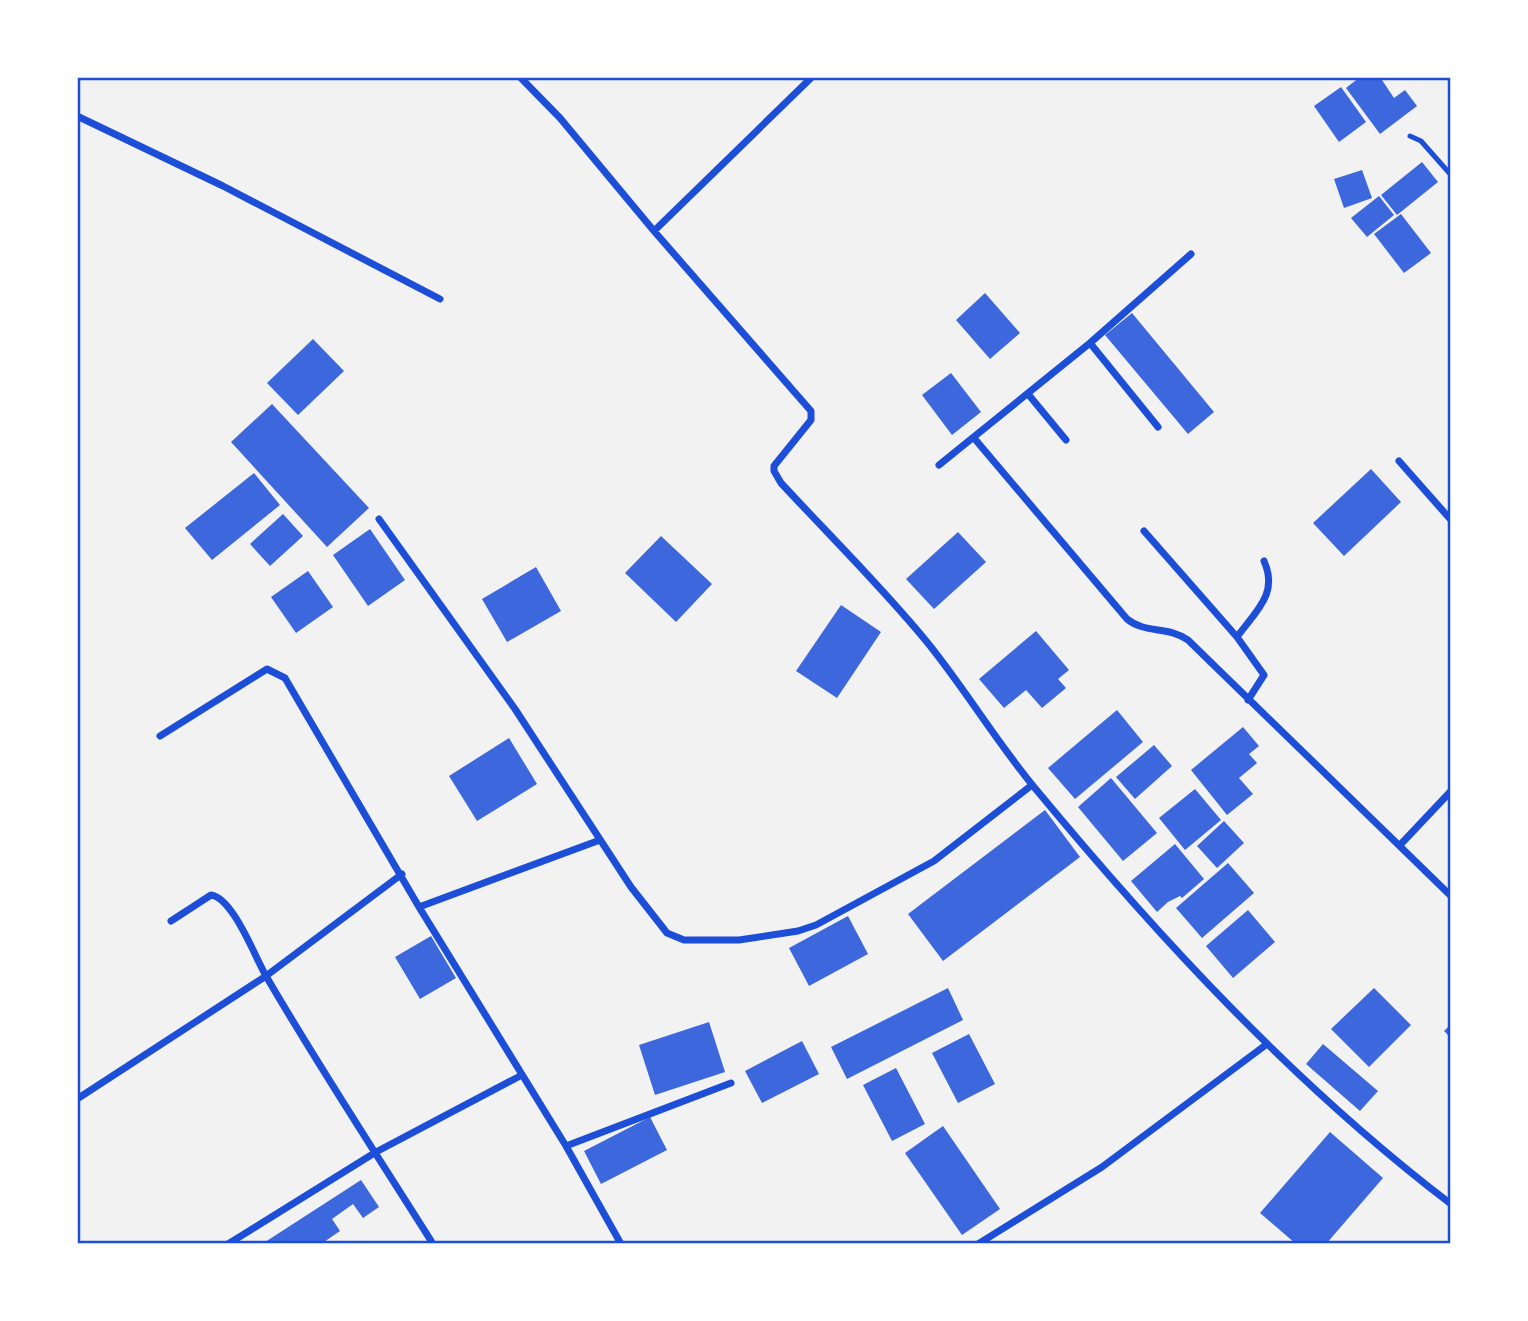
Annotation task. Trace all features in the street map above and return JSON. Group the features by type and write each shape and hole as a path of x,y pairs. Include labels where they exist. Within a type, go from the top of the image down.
{"street":[{"path":"520,77 560,118 654,232 811,411 811,419 774,466 776,476 927,642 1032,785 1210,987 1267,1044 1409,1173 1451,1204"},
{"path":"654,232 812,77"},
{"path":"77,116 223,186 440,299"},
{"path":"939,465 1090,343 1191,254"},
{"path":"1090,343 1158,427"},
{"path":"1028,394 1066,440"},
{"path":"975,438 1127,619 1141,628 1180,634 1339,790 1401,844 1451,896"},
{"path":"1399,461 1451,520"},
{"path":"379,519 515,709 600,840 667,933 684,940 739,940 799,931 870,897 934,861 1032,785"},
{"path":"1144,531 1237,638 1264,675 1248,700"},
{"path":"1237,638 1270,591 1269,572 1265,561"},
{"path":"160,736 267,669 278,673 298,698 419,907 566,1146 621,1244"},
{"path":"1401,844 1451,791"},
{"path":"419,907 600,840"},
{"path":"77,1099 266,976 402,874"},
{"path":"171,921 203,898 217,896 228,905 266,976 433,1244"},
{"path":"978,1244 1102,1167 1267,1044"},
{"path":"228,1244 376,1152 522,1075"},
{"path":"566,1146 731,1083"}],"lane":[{"path":"1410,136 1421,141 1451,176"}],"building":[{"path":"1360,77 1380,77 1394,98 1405,90 1417,106 1380,134 1346,88"},
{"path":"1341,87 1366,122 1339,142 1314,106"},
{"path":"1422,162 1438,182 1397,215 1381,195"},
{"path":"1362,170 1372,198 1344,208 1334,179"},
{"path":"1379,196 1394,215 1367,237 1351,218"},
{"path":"1401,214 1431,253 1404,273 1374,234"},
{"path":"985,293 1020,333 990,359 956,320"},
{"path":"1132,313 1214,412 1188,434 1105,335"},
{"path":"313,339 344,371 298,415 267,383"},
{"path":"951,373 981,412 952,435 922,395"},
{"path":"272,404 369,508 327,547 231,442"},
{"path":"1371,469 1401,502 1344,556 1313,523"},
{"path":"254,473 280,505 212,560 185,528"},
{"path":"283,514 303,536 270,566 250,544"},
{"path":"370,529 405,580 368,606 333,555"},
{"path":"958,532 986,562 934,609 906,579"},
{"path":"661,536 712,584 676,622 625,573"},
{"path":"536,567 561,611 507,642 482,599"},
{"path":"308,571 333,607 296,633 271,597"},
{"path":"841,605 881,632 837,698 796,671"},
{"path":"1036,631 1069,670 1058,679 1066,688 1042,708 1026,690 1004,708 979,679"},
{"path":"1117,710 1143,742 1075,799 1048,768"},
{"path":"1243,727 1259,746 1249,754 1257,763 1239,778 1253,794 1227,815 1191,770"},
{"path":"509,738 537,784 477,821 449,776"},
{"path":"1154,745 1172,766 1135,799 1116,777"},
{"path":"1111,778 1157,833 1123,861 1078,807"},
{"path":"1195,789 1221,820 1185,850 1159,818"},
{"path":"1045,810 1080,857 943,961 908,914"},
{"path":"1224,821 1244,843 1217,868 1197,846"},
{"path":"1175,844 1204,879 1182,898 1180,896 1168,902 1157,912 1131,881"},
{"path":"1228,863 1254,893 1202,938 1176,908"},
{"path":"1248,910 1275,942 1233,978 1206,946"},
{"path":"848,916 868,954 809,986 789,948"},
{"path":"431,936 456,978 420,999 395,957"},
{"path":"948,988 963,1020 847,1079 831,1047"},
{"path":"1374,988 1411,1025 1369,1067 1331,1029"},
{"path":"709,1022 725,1072 655,1095 639,1045"},
{"path":"1451,1024 1451,1038 1444,1031"},
{"path":"969,1034 995,1084 958,1103 932,1053"},
{"path":"802,1041 819,1074 762,1103 745,1071"},
{"path":"1323,1044 1378,1091 1360,1111 1306,1064"},
{"path":"896,1068 925,1124 892,1141 863,1085"},
{"path":"650,1117 667,1150 601,1184 584,1151"},
{"path":"943,1126 1000,1209 962,1235 905,1153"},
{"path":"1330,1132 1383,1178 1326,1244 1296,1244 1260,1213"},
{"path":"361,1180 379,1207 363,1218 353,1204 332,1219 340,1231 321,1244 262,1244"}]}
